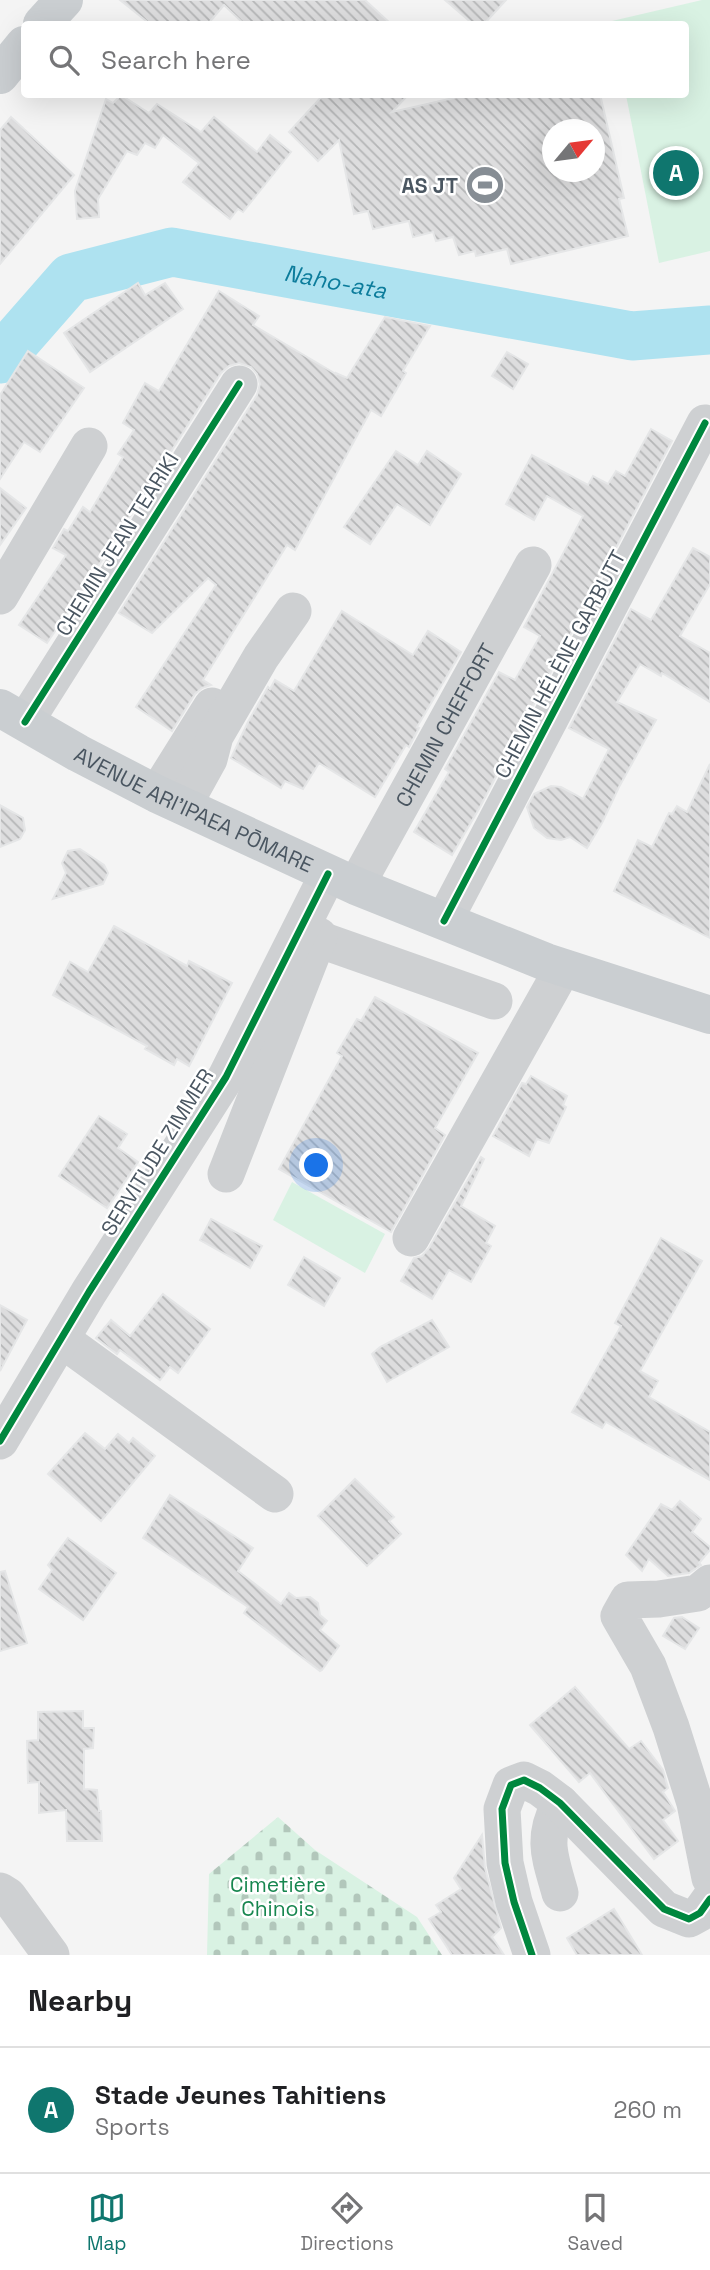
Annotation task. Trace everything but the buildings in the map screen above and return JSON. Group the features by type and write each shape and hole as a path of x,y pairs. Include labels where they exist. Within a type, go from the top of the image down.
{"main road":[{"path":"0,75 21,49"},
{"name":"AVENUE ARI'IPAEA PŌMARE","path":"13,715 170,800 342,880 563,968 710,1015"}],"street":[{"name":"CHEMIN JEAN TEARIKI","path":"13,715 239,384"},
{"name":"CHEMIN HÉLÈNE GARBUTT","path":"444,922 705,423"},
{"path":"0,596 89,446"},
{"name":"CHEMIN CHEFFORT","path":"342,880 533,565"},
{"path":"170,800 285,608"},
{"path":"226,1174 342,880"},
{"name":"SERVITUDE ZIMMER","path":"3,1427 226,1077 342,880"},
{"path":"318,939 494,1001"},
{"path":"411,1238 563,968"},
{"path":"61,1339 275,1494"},
{"path":"710,1583 698,1593 628,1600 619,1616 648,1666 671,1727 695,1803 710,1878"},
{"path":"532,1955 514,1902 505,1863 502,1809 511,1785 524,1780 560,1803 664,1909 689,1919 700,1913 710,1899"},
{"path":"560,1803 553,1817 548,1847 560,1893"},
{"path":"0,1891 8,1896 51,1955"}],"green space":[{"path":"710,0 710,251 659,263 627,98 689,98 689,21 612,21"},
{"path":"292,1182 385,1234 365,1273 273,1220"},
{"name":"Cimetière Chinois","path":"278,1817 315,1850 417,1917 442,1955 207,1955 209,1874"}],"waterway":[{"name":"Naho-ata","path":"0,359 71,278 172,252 632,336 710,330"}],"cycle path":[{"path":"25,722 239,384"},
{"path":"444,921 705,423"},
{"path":"0,1441 89,1292 226,1077 328,874"},
{"path":"532,1955 514,1902 505,1863 502,1809 511,1785 524,1780 560,1803 664,1909 689,1919 700,1913 710,1899"}],"place":[{"name":"Stade Jeunes Tahitiens","path":"676,173"},
{"name":"AS JT","path":"485,185"}]}
